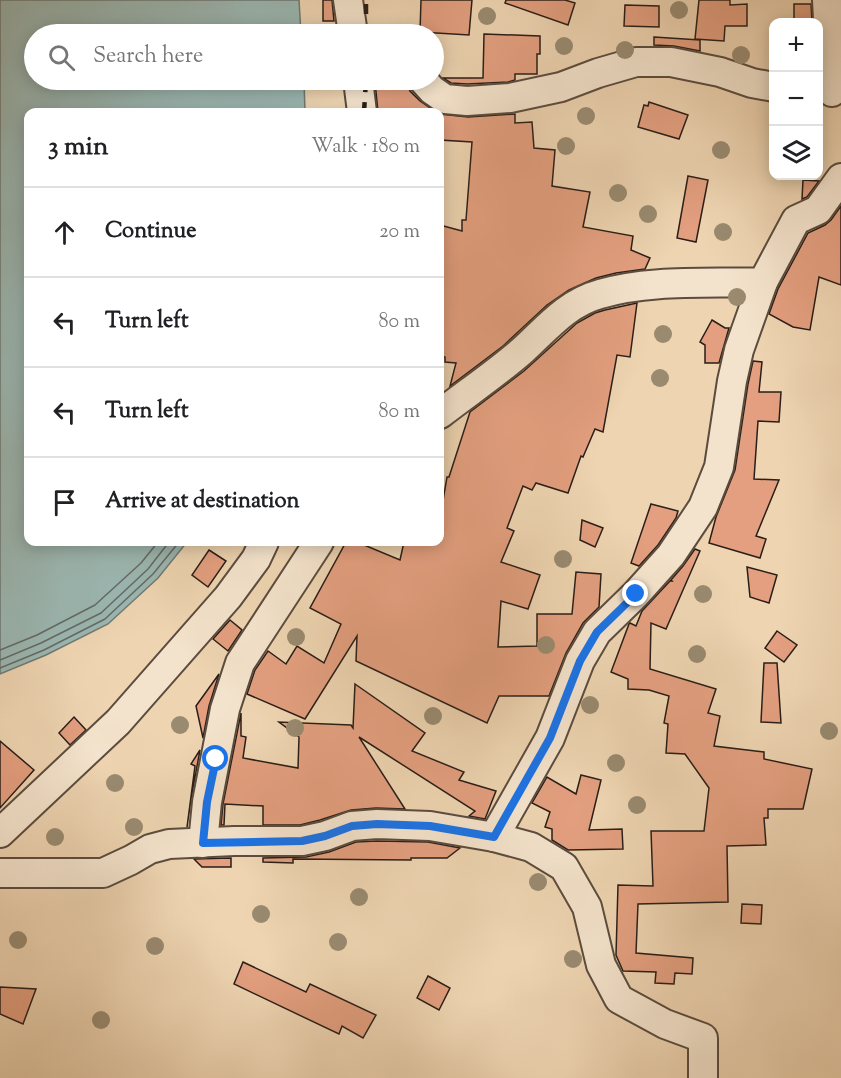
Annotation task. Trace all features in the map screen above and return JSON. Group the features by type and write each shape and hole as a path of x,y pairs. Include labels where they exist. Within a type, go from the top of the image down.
{"street":[{"path":"348,0 352,24"},
{"path":"827,0 830,93"},
{"path":"432,90 445,99 467,101 510,98 561,87 636,62 671,62 720,72 769,86"},
{"path":"359,90 362,108"},
{"path":"494,837 550,738 580,661 597,632 671,555 703,507 719,467 739,350 763,282 796,220 818,210 841,178"},
{"path":"444,411 522,351 554,320 574,305 598,294 634,286 763,282"},
{"path":"0,833 118,722 228,597 256,559 262,546"},
{"path":"203,843 207,802 225,709 240,663 316,546"},
{"path":"0,873 103,873 150,849 169,844 302,841 325,836 352,826 377,824 430,826 494,837 531,847 564,867 587,907 601,965 620,999 665,1024 703,1038 703,1078"}],"water":[{"path":"0,0 299,0 300,24 24,24 24,90 304,90 305,108 24,108 24,546 184,546 158,578 108,624 46,655 0,674"}],"building":[{"path":"323,0 332,0 334,21 323,21"},
{"path":"421,0 472,0 469,35 444,33 444,24 420,24"},
{"path":"506,0 565,0 575,3 568,25 505,3"},
{"path":"699,0 730,0 730,5 747,4 747,26 725,26 724,41 695,39"},
{"path":"794,4 811,4 812,18 794,18"},
{"path":"625,5 659,6 659,27 624,26"},
{"path":"484,34 540,36 537,74 515,74 515,80 508,82 467,84 451,83 444,79 483,78"},
{"path":"654,37 700,40 700,51 654,45"},
{"path":"376,90 410,90 430,108 378,108"},
{"path":"649,102 688,115 679,139 638,127 644,105 648,106"},
{"path":"444,114 468,117 515,114 515,123 532,122 534,148 555,150 552,186 590,192 583,227 633,236 631,250 650,258 645,269 596,278 569,290 547,305 503,346 450,386 456,363 445,362 444,357 444,226 462,231 462,220 466,220 472,142 444,140"},
{"path":"688,176 708,180 696,242 677,238"},
{"path":"803,180 819,181 807,197 802,199"},
{"path":"841,206 841,285 819,277 810,330 793,327 769,314 778,289 808,233 825,225"},
{"path":"637,303 630,357 617,355 603,432 595,429 583,457 581,456 568,493 536,483 532,490 523,486 507,528 514,531 501,562 540,575 528,609 501,601 498,647 537,646 537,614 572,614 576,572 601,574 599,607 583,623 566,653 549,696 499,696 487,723 356,661 357,636 305,719 247,694 255,670 268,651 286,664 297,646 324,663 341,624 310,608 344,546 367,546 400,560 403,546 444,546 444,495 447,477 449,477 470,412 524,371 577,323 605,310"},
{"path":"712,320 729,328 719,363 705,363 705,345 700,342"},
{"path":"753,361 762,362 759,392 781,392 779,422 758,421 754,479 779,480 756,536 766,539 760,558 709,543 716,517 735,470"},
{"path":"651,504 678,511 676,518 658,545 639,566 631,563"},
{"path":"582,520 603,528 595,547 580,540"},
{"path":"695,549 700,551 666,629 651,623 650,669 716,689 708,713 720,716 714,746 764,752 764,759 812,769 803,809 768,809 768,818 764,818 766,845 727,846 728,902 638,904 636,953 693,958 692,974 675,973 674,984 655,983 656,972 623,971 616,955 618,885 653,886 651,831 704,831 709,788 685,754 666,753 668,724 664,723 669,696 649,690 628,689 628,679 611,672 629,624 636,626 642,611 672,581"},
{"path":"209,550 226,561 208,587 192,575"},
{"path":"747,567 777,575 769,603 750,597"},
{"path":"230,620 242,630 228,651 213,639"},
{"path":"777,631 797,645 784,662 765,648"},
{"path":"764,663 777,663 781,723 761,722"},
{"path":"219,674 209,706 203,738 196,706"},
{"path":"355,684 425,733 412,751 464,772 459,780 496,791 485,819 469,816 475,811 359,737 405,809 351,810 300,825 263,825 263,806 225,804 224,825 221,825 241,713 241,736 246,737 243,758 298,768 299,737 279,722 351,725 353,728"},
{"path":"74,717 86,730 70,745 59,733"},
{"path":"0,741 34,770 0,808"},
{"path":"200,750 187,827 195,766 191,764"},
{"path":"581,775 601,780 589,830 622,829 623,849 568,850 552,840 552,829 545,827 550,812 532,803 547,777 576,794"},
{"path":"356,842 428,842 460,848 447,858 293,859 293,863 263,862 263,858 306,857 329,852"},
{"path":"231,858 231,867 202,867 194,859"},
{"path":"742,904 762,905 761,924 741,923"},
{"path":"243,962 306,992 310,984 376,1015 363,1038 342,1026 339,1034 234,984"},
{"path":"428,976 450,988 439,1010 417,998"},
{"path":"0,987 36,989 23,1024 0,1014"}],"railway":[{"path":"366,0 366,24"},
{"path":"364,108 365,90"}],"route":[{"path":"216,759 207,802 203,843 302,841 325,836 352,826 377,824 430,826 494,837 550,738 580,661 597,632 636,594"}]}
